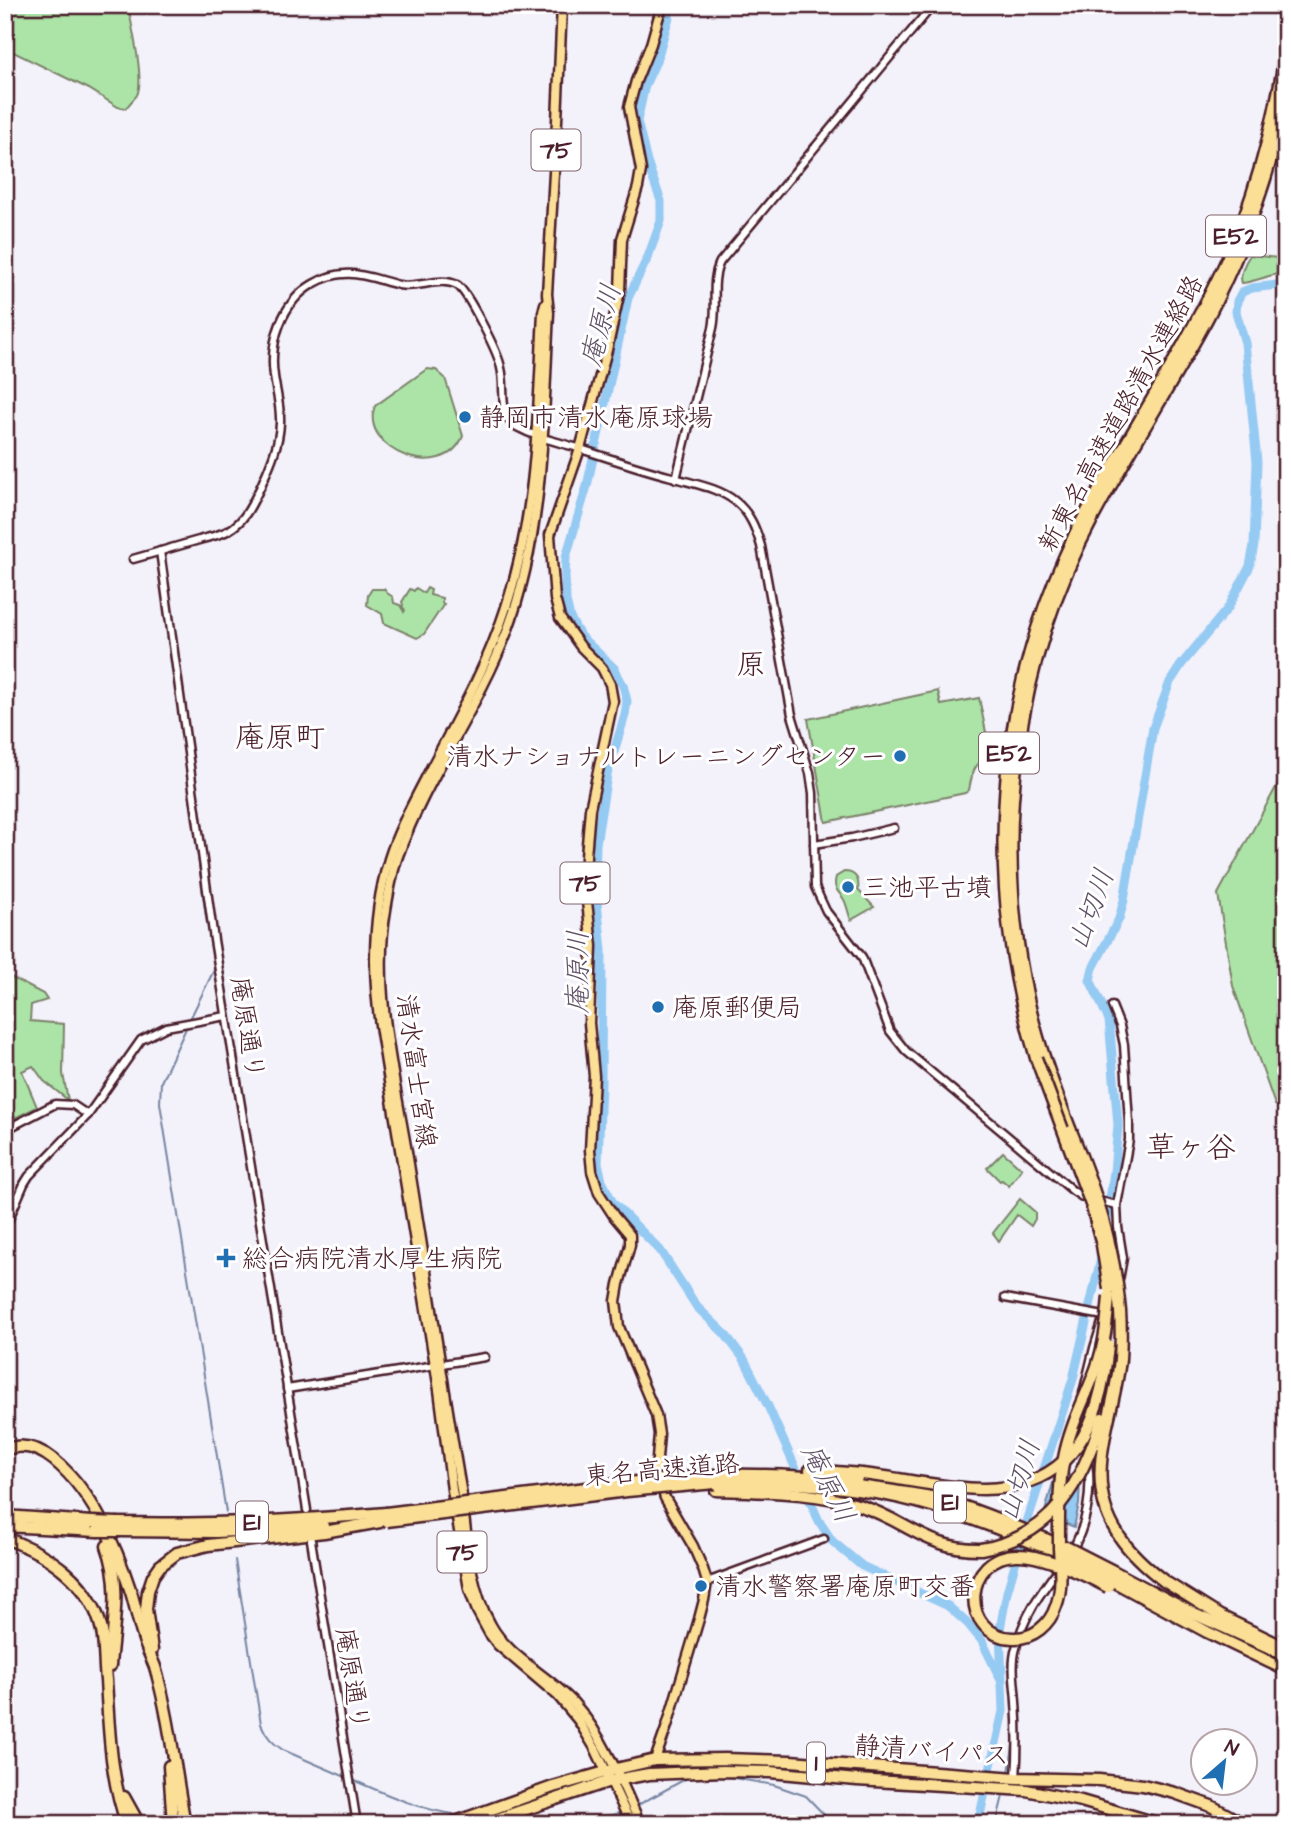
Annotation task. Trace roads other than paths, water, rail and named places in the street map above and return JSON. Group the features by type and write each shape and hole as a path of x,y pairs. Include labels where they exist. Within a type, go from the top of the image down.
{"highway":[{"name":"新東名高速道路清水連絡路","path":"1109,1293 1102,1244 1092,1206 1036,1058 1024,999 1013,892 1011,821 1017,754 1029,685 1040,645 1089,516 1219,294 1248,229 1267,171 1286,49"},
{"name":"新東名高速道路清水連絡路","path":"1278,113 1286,95"},
{"name":"新東名高速道路清水連絡路","path":"1024,999 1100,1205 1111,1247 1114,1272"},
{"path":"740,1480 816,1491 881,1515 933,1542 964,1549 981,1549 1024,1537 1062,1502 1093,1445 1110,1387 1116,1345 1118,1311 1114,1272"},
{"path":"1114,1272 1120,1312 1120,1359 1100,1466 1101,1489 1110,1519 1119,1537 1140,1561 1164,1581 1251,1636"},
{"path":"860,1483 982,1489 1027,1482 1055,1468 1078,1446 1098,1405 1107,1357 1109,1293"},
{"path":"1109,1293 1101,1356 1074,1421 1064,1456 1059,1491 1059,1548 1060,1561 1060,1574 1056,1606 1043,1628 1027,1636 1012,1638 995,1634 983,1623 975,1608 973,1598 976,1581 985,1569 1001,1558 1017,1555 1049,1561 1055,1564 1066,1569 1098,1581 1111,1580 1160,1604 1251,1636 1281,1650"},
{"path":"5,1453 11,1447 23,1446 46,1454 69,1474 86,1496 109,1536 123,1570 144,1642 155,1666"},
{"path":"5,1453 28,1451 44,1457 76,1489 103,1536 113,1566 116,1594 107,1694"},
{"name":"東名高速道路","path":"5,1526 94,1526 216,1532 296,1529 807,1473 860,1483"},
{"name":"東名高速道路","path":"384,1519 626,1483 716,1483"},
{"name":"E1","path":"816,1491 860,1483 959,1505 1064,1551 1111,1580"},
{"path":"5,1507 35,1519"},
{"name":"東名高速道路","path":"5,1516 94,1526"},
{"path":"185,1824 148,1623 146,1600 153,1576 160,1566 177,1553 195,1548 324,1532 384,1519"},
{"path":"5,1538 30,1548 53,1562 77,1583 93,1607 102,1632 113,1764 127,1824"},
{"path":"1145,1597 1207,1632 1286,1670"},
{"path":"167,1720 173,1824"},
{"name":"静清バイパス","path":"482,1824 655,1760 768,1760 1016,1778 1091,1779 1161,1789 1199,1801 1244,1824"},
{"path":"113,1764 124,1797 139,1824"},
{"name":"静清バイパス","path":"450,1824 553,1787 613,1775 723,1771 1026,1790 1062,1796 1160,1824"}],"main road":[{"name":"清水富士宮線","path":"562,5 558,121 547,294 543,312 540,437 527,525 505,611 481,672 414,799 396,840 385,875 374,964 378,1011 438,1364 465,1573 477,1611 498,1645 558,1696 578,1720 636,1813 631,1824"},
{"name":"75","path":"662,5 652,44 636,81 628,113 641,170 622,239 618,302 580,449 551,530 550,545 555,599 560,618 580,647 602,668 610,684 613,701 590,809 586,859 585,884 593,946 589,1023 594,1076 590,1150 592,1171 599,1193 630,1235 616,1301 619,1327 656,1415 659,1434 656,1471 665,1498 693,1546 707,1582"},
{"path":"655,1760 699,1619 707,1582"},
{"name":"清水富士宮線","path":"613,1775 631,1824"},
{"path":"636,1813 640,1824"}],"street":[{"path":"676,478 713,328 716,312 715,274 720,262 933,5"},
{"path":"133,559 227,532 236,526 251,508 273,459 279,432 280,411 273,365 275,346 284,316 296,298 314,283 350,274 361,274 408,286 441,282 459,286 468,298 498,357 504,385 505,412 508,420 519,429 714,489 729,496 746,512 758,533 792,715 810,773 813,793 815,887 826,911 862,957 890,1031 900,1045 1073,1191 1082,1197 1118,1205"},
{"name":"庵原通り","path":"160,551 201,853 307,1510"},
{"path":"814,844 894,828"},
{"path":"1016,1778 1019,1744 1015,1651 1030,1611 1075,1545 1085,1515 1089,1494 1089,1469 1082,1418 1083,1389 1100,1315 1122,1267 1118,1205 1129,1140 1129,1123 1124,1045 1112,1006"},
{"path":"5,1228 29,1176 88,1115 135,1047 146,1036 166,1027 226,1016"},
{"path":"5,1130 55,1104 73,1105 88,1115"},
{"path":"1005,1298 1100,1315"},
{"path":"287,1389 485,1357"},
{"path":"707,1582 824,1539"},
{"name":"庵原通り","path":"311,1540 357,1824"}],"water":[{"path":"1058,1471 1080,1479 1079,1504 1074,1527 1044,1515"}],"waterway":[{"name":"庵原川","path":"670,5 669,17 657,59 645,85 637,121 647,162 661,201 661,221 648,257 628,298 587,486 566,557 566,601 570,618 580,636 614,668 623,685 627,701 607,775 596,844 595,883 602,950 598,1163 602,1181 613,1203 660,1250 697,1307 725,1334 744,1359 819,1521 832,1541 862,1566 948,1606 982,1641 1002,1682"},
{"name":"山切川","path":"1106,1226 1118,1125 1109,1020 1090,980 1093,968 1119,919 1153,728 1170,682 1228,608 1250,566 1254,545 1257,462 1245,343 1236,312 1237,301 1242,292 1252,288 1286,284"},
{"path":"177,697 215,968 190,1019"},
{"path":"188,1024 161,1082 160,1103 226,1512"},
{"name":"山切川","path":"978,1824 1003,1711 1000,1629 1007,1592 1073,1379 1102,1254"},
{"path":"235,1560 263,1728 270,1739 283,1750 348,1778"},
{"path":"1009,1773 1013,1746"},
{"path":"722,1776 774,1785 806,1796 833,1824"},
{"path":"636,1806 689,1777"},
{"path":"353,1780 415,1805 453,1814"},
{"path":"996,1824 1004,1792"},
{"path":"538,1815 592,1817 621,1812"},
{"path":"1093,1824 1098,1824"}],"place":[{"name":"静岡市清水庵原球場","path":"465,417"},
{"name":"清水ナショナルトレーニングセンター","path":"900,756"},
{"name":"三池平古墳","path":"848,887"},
{"name":"庵原郵便局","path":"658,1007"},
{"name":"総合病院清水厚生病院","path":"226,1258"},
{"name":"清水警察署庵原町交番","path":"701,1586"}],"district":[{"name":"原","path":"751,664"},
{"name":"庵原町","path":"280,737"},
{"name":"草ヶ谷","path":"1191,1147"}]}
